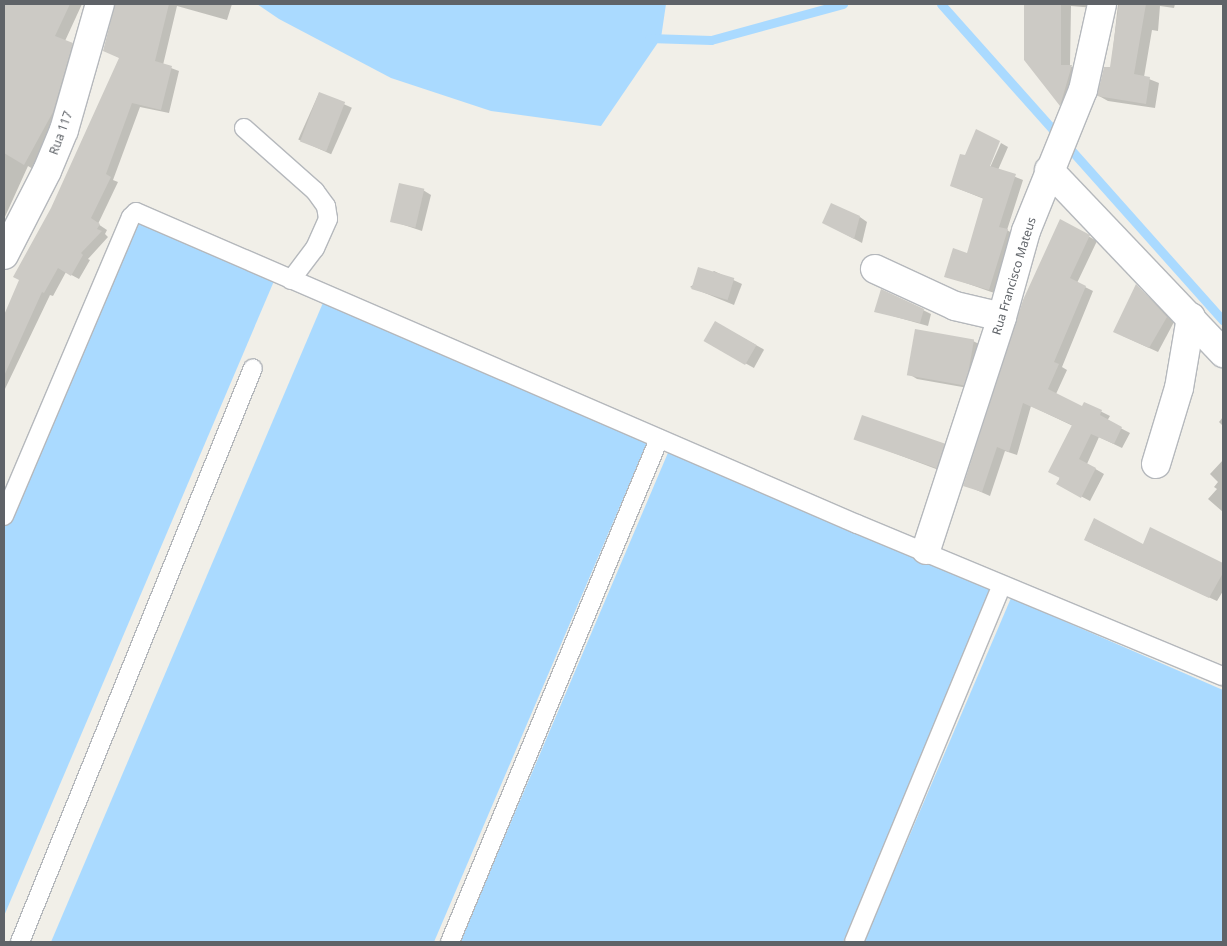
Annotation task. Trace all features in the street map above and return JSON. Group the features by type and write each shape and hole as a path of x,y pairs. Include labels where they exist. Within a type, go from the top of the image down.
{"street":[{"name":"Rua 117","path":"4,255 47,171 64,130 100,4"},
{"name":"Rua Francisco Mateus","path":"926,550 1002,317 1026,231 1049,170 1083,90 1102,4"},
{"path":"1049,170 1223,352"},
{"path":"875,269 955,306 1002,317"},
{"path":"1156,464 1179,388 1191,317"}],"lane":[{"path":"244,128 315,191 326,206 328,219 315,248 291,280"},
{"path":"4,516 127,226 136,212 658,439 926,550 1002,585 1223,676"},
{"path":"20,942 253,368"},
{"path":"450,942 658,439"},
{"path":"854,942 1002,585"}],"water":[{"path":"257,4 666,4 661,38 601,126 491,111 391,78 279,19"},
{"path":"136,213 277,274 4,916 4,522"},
{"path":"325,298 649,438 434,942 51,942"},
{"path":"670,448 994,588 843,942 460,942"},
{"path":"1011,598 1223,690 1223,942 864,942"}],"building":[{"path":"4,4 70,4 55,36 73,43 53,112 24,165 4,153"},
{"path":"115,4 169,4 155,61 172,66 161,110 132,103 106,174 111,177 91,218 100,224 97,229 102,231 81,253 83,255 71,276 58,268 44,293 42,292 4,376 4,315 19,280 13,277 51,208 119,58 103,51"},
{"path":"1024,4 1061,4 1061,65 1072,65 1060,106 1024,60"},
{"path":"1119,4 1146,4 1134,74 1150,77 1146,104 1097,96 1104,67 1110,67"},
{"path":"319,92 345,102 326,152 300,141"},
{"path":"976,129 1000,141 990,166 1016,174 999,227 1008,229 989,290 944,277 953,248 967,253 983,198 950,186 960,154 965,155"},
{"path":"399,183 424,189 415,228 390,222"},
{"path":"831,203 860,216 854,239 822,223"},
{"path":"1060,219 1090,235 1070,278 1086,286 1054,362 1059,364 1048,389 1082,406 1084,402 1102,410 1100,415 1122,427 1114,444 1091,434 1079,459 1096,468 1081,498 1056,484 1060,478 1048,472 1072,425 1023,403 1009,452 997,447 982,492 963,486 1023,300"},
{"path":"698,267 734,278 728,300 691,289"},
{"path":"1136,284 1167,317 1149,348 1113,332"},
{"path":"881,289 924,309 920,323 874,312"},
{"path":"715,321 757,345 745,365 704,341"},
{"path":"915,329 974,339 966,386 907,375"},
{"path":"862,415 945,444 937,468 854,440"},
{"path":"1094,518 1143,544 1150,527 1223,563 1223,573 1209,598 1084,540"}],"waterway":[{"path":"649,38 711,40 843,4"},
{"path":"941,4 1223,321"}]}
